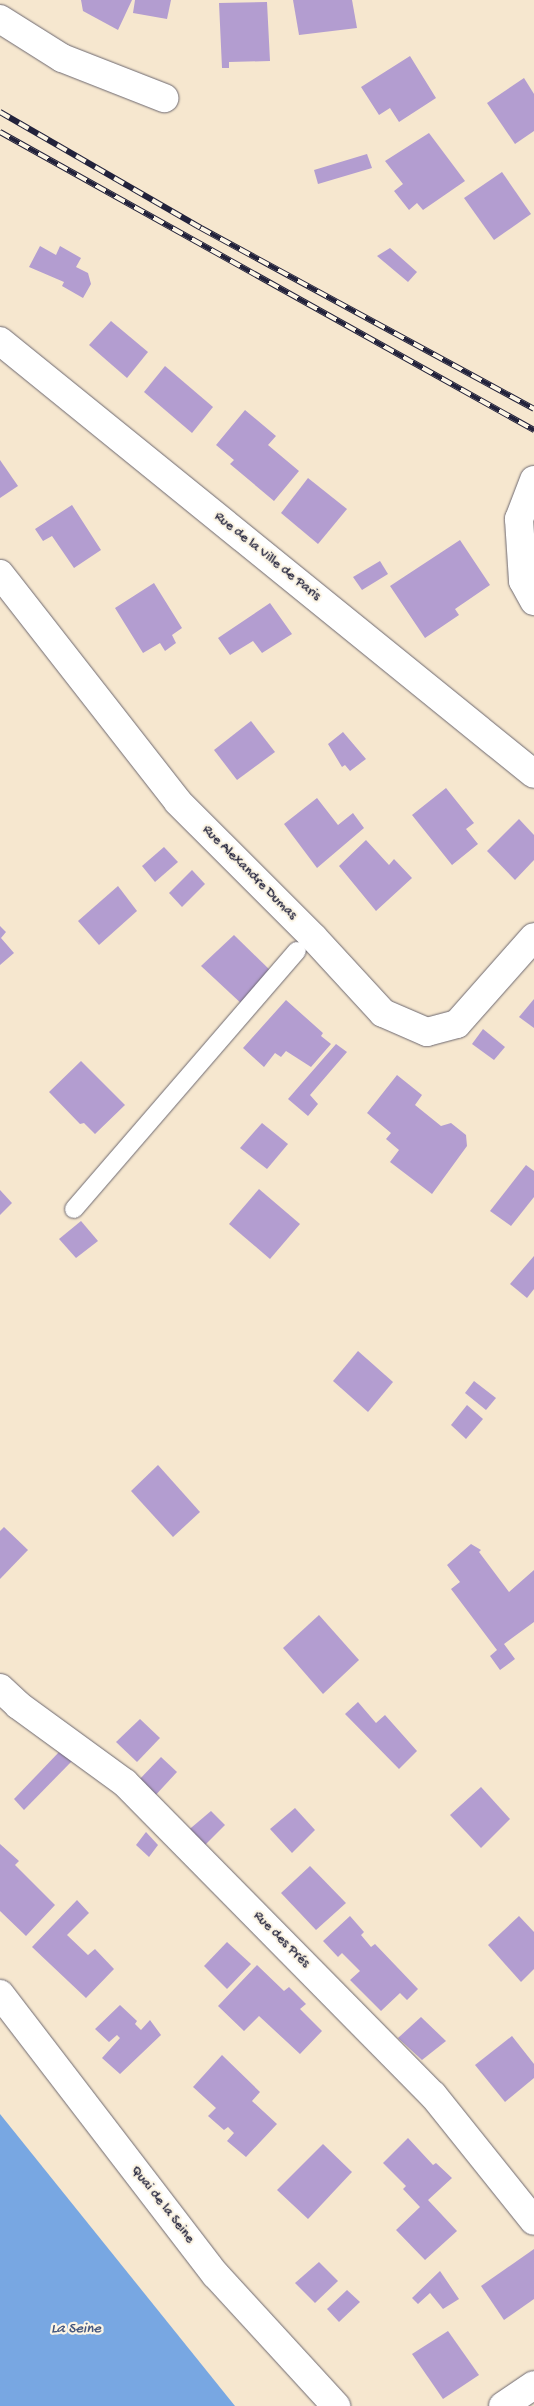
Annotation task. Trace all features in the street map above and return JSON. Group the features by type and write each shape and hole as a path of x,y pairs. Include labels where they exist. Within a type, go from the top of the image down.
{"street":[{"path":"0,19 62,58 164,98"},
{"name":"Rue de la Ville de Paris","path":"0,341 534,774"},
{"path":"534,480 519,519 523,581 534,601"},
{"name":"Rue Alexandre Dumas","path":"0,574 178,802 313,936 383,1013 427,1032 457,1024 534,937"},
{"name":"Rue des Prés","path":"0,1688 125,1782 433,2095 534,2221"},
{"name":"Quai de la Seine","path":"0,1994 216,2276 336,2406"},
{"path":"503,2406 534,2385"}],"lane":[{"path":"74,1209 297,951"}],"water":[{"name":"La Seine","path":"0,2114 235,2406 0,2406"}],"building":[{"path":"81,0 132,0 118,30 83,11"},
{"path":"135,0 171,0 167,19 133,13"},
{"path":"293,0 352,0 357,28 299,35"},
{"path":"267,2 270,61 229,62 229,68 222,68 219,3"},
{"path":"410,56 436,98 399,122 390,108 379,115 361,87"},
{"path":"524,78 534,94 534,131 515,144 487,103"},
{"path":"429,133 465,181 423,210 417,203 409,210 394,191 403,184 385,161"},
{"path":"367,154 372,168 318,184 314,170"},
{"path":"502,172 531,214 494,240 464,198"},
{"path":"40,246 56,255 60,246 81,258 76,267 88,273 91,284 83,298 62,286 64,282 29,267"},
{"path":"390,248 417,272 408,282 377,256"},
{"path":"111,321 148,352 127,378 89,345"},
{"path":"165,366 213,407 192,433 144,392"},
{"path":"245,410 276,436 268,445 299,471 274,501 230,464 234,460 216,445"},
{"path":"0,460 18,486 0,498"},
{"path":"308,478 347,509 318,544 281,513"},
{"path":"72,505 101,550 74,568 52,536 43,541 35,529"},
{"path":"460,540 490,585 455,609 459,615 425,638 390,586"},
{"path":"380,561 388,574 362,590 353,577"},
{"path":"154,583 182,628 172,635 176,643 165,651 160,643 143,653 115,608"},
{"path":"270,603 292,634 262,653 253,641 230,655 218,638"},
{"path":"251,721 275,752 237,780 214,750"},
{"path":"343,732 366,759 350,771 345,765 342,767 328,744"},
{"path":"446,788 474,823 466,829 478,844 452,865 412,815"},
{"path":"317,798 338,825 353,813 364,828 317,868 284,824"},
{"path":"519,819 534,835 534,860 515,880 487,851"},
{"path":"366,840 389,865 394,859 412,878 376,911 339,866"},
{"path":"164,847 178,862 155,882 142,866"},
{"path":"192,870 205,884 182,907 169,893"},
{"path":"118,886 137,911 99,945 78,921"},
{"path":"0,926 6,932 1,938 14,953 0,965"},
{"path":"234,935 273,973 244,1006 201,966"},
{"path":"534,999 534,1028 519,1017"},
{"path":"286,1000 323,1033 321,1036 331,1044 311,1067 286,1051 281,1057 275,1053 264,1067 243,1048"},
{"path":"483,1029 505,1047 494,1060 472,1044"},
{"path":"336,1044 347,1052 310,1095 318,1104 308,1116 288,1099"},
{"path":"81,1061 125,1105 95,1134 84,1123 80,1124 49,1092"},
{"path":"397,1075 422,1095 415,1105 441,1126 451,1123 466,1135 467,1146 432,1194 390,1162 399,1150 386,1139 391,1133 367,1113"},
{"path":"262,1123 288,1144 267,1169 240,1148"},
{"path":"526,1165 534,1171 534,1197 511,1226 490,1211"},
{"path":"259,1189 300,1224 270,1259 229,1224"},
{"path":"0,1190 12,1203 0,1215"},
{"path":"81,1221 98,1241 76,1258 59,1239"},
{"path":"534,1256 534,1289 527,1298 510,1284"},
{"path":"358,1351 393,1382 368,1412 333,1381"},
{"path":"474,1381 496,1398 486,1410 465,1393"},
{"path":"467,1405 483,1419 466,1439 451,1425"},
{"path":"158,1465 200,1512 173,1537 131,1491"},
{"path":"4,1527 28,1550 0,1579 0,1531"},
{"path":"471,1544 481,1550 479,1552 509,1592 534,1570 534,1622 504,1644 515,1659 500,1670 490,1656 497,1650 451,1589 460,1582 447,1565"},
{"path":"319,1615 359,1660 323,1694 283,1648"},
{"path":"358,1702 376,1723 385,1715 417,1751 399,1769 345,1714"},
{"path":"140,1719 160,1738 137,1762 116,1742"},
{"path":"60,1751 72,1761 24,1810 14,1799"},
{"path":"161,1757 177,1772 152,1799 136,1783"},
{"path":"481,1787 510,1819 481,1848 450,1815"},
{"path":"295,1808 315,1830 292,1853 270,1829"},
{"path":"211,1811 225,1825 201,1849 185,1833"},
{"path":"146,1832 158,1845 149,1857 136,1845"},
{"path":"0,1844 19,1861 15,1865 55,1905 26,1936 0,1911"},
{"path":"310,1866 346,1903 316,1930 281,1893"},
{"path":"77,1900 89,1913 67,1935 88,1955 95,1949 114,1969 86,1998 32,1947"},
{"path":"350,1916 364,1932 361,1935 371,1947 375,1944 418,1989 407,2000 400,1993 381,2011 350,1980 360,1971 342,1953 338,1957 323,1941"},
{"path":"519,1916 534,1932 534,1969 521,1982 488,1945"},
{"path":"227,1942 251,1964 227,1989 204,1966"},
{"path":"257,1965 284,1991 289,1987 306,2004 300,2009 322,2031 300,2054 259,2016 244,2031 218,2006"},
{"path":"120,2005 137,2021 135,2024 141,2030 150,2020 161,2035 120,2074 102,2058 120,2038 117,2035 109,2042 95,2029"},
{"path":"421,2017 446,2041 422,2060 398,2038"},
{"path":"512,2036 534,2064 534,2078 505,2102 475,2065"},
{"path":"222,2055 260,2092 252,2101 277,2124 246,2157 227,2141 234,2133 228,2127 224,2130 208,2116 216,2108 193,2087"},
{"path":"408,2138 433,2165 436,2163 452,2178 428,2200 457,2231 425,2260 396,2230 420,2207 403,2189 406,2186 383,2163"},
{"path":"323,2144 352,2172 308,2219 277,2190"},
{"path":"534,2249 534,2299 504,2320 481,2286"},
{"path":"319,2262 338,2281 315,2303 295,2283"},
{"path":"440,2271 459,2299 443,2309 430,2293 418,2304 412,2298"},
{"path":"347,2290 360,2302 339,2322 327,2309"},
{"path":"448,2331 479,2375 443,2399 412,2354"}],"railway":[{"path":"0,112 201,228 534,409"},
{"path":"0,132 534,430"}]}
